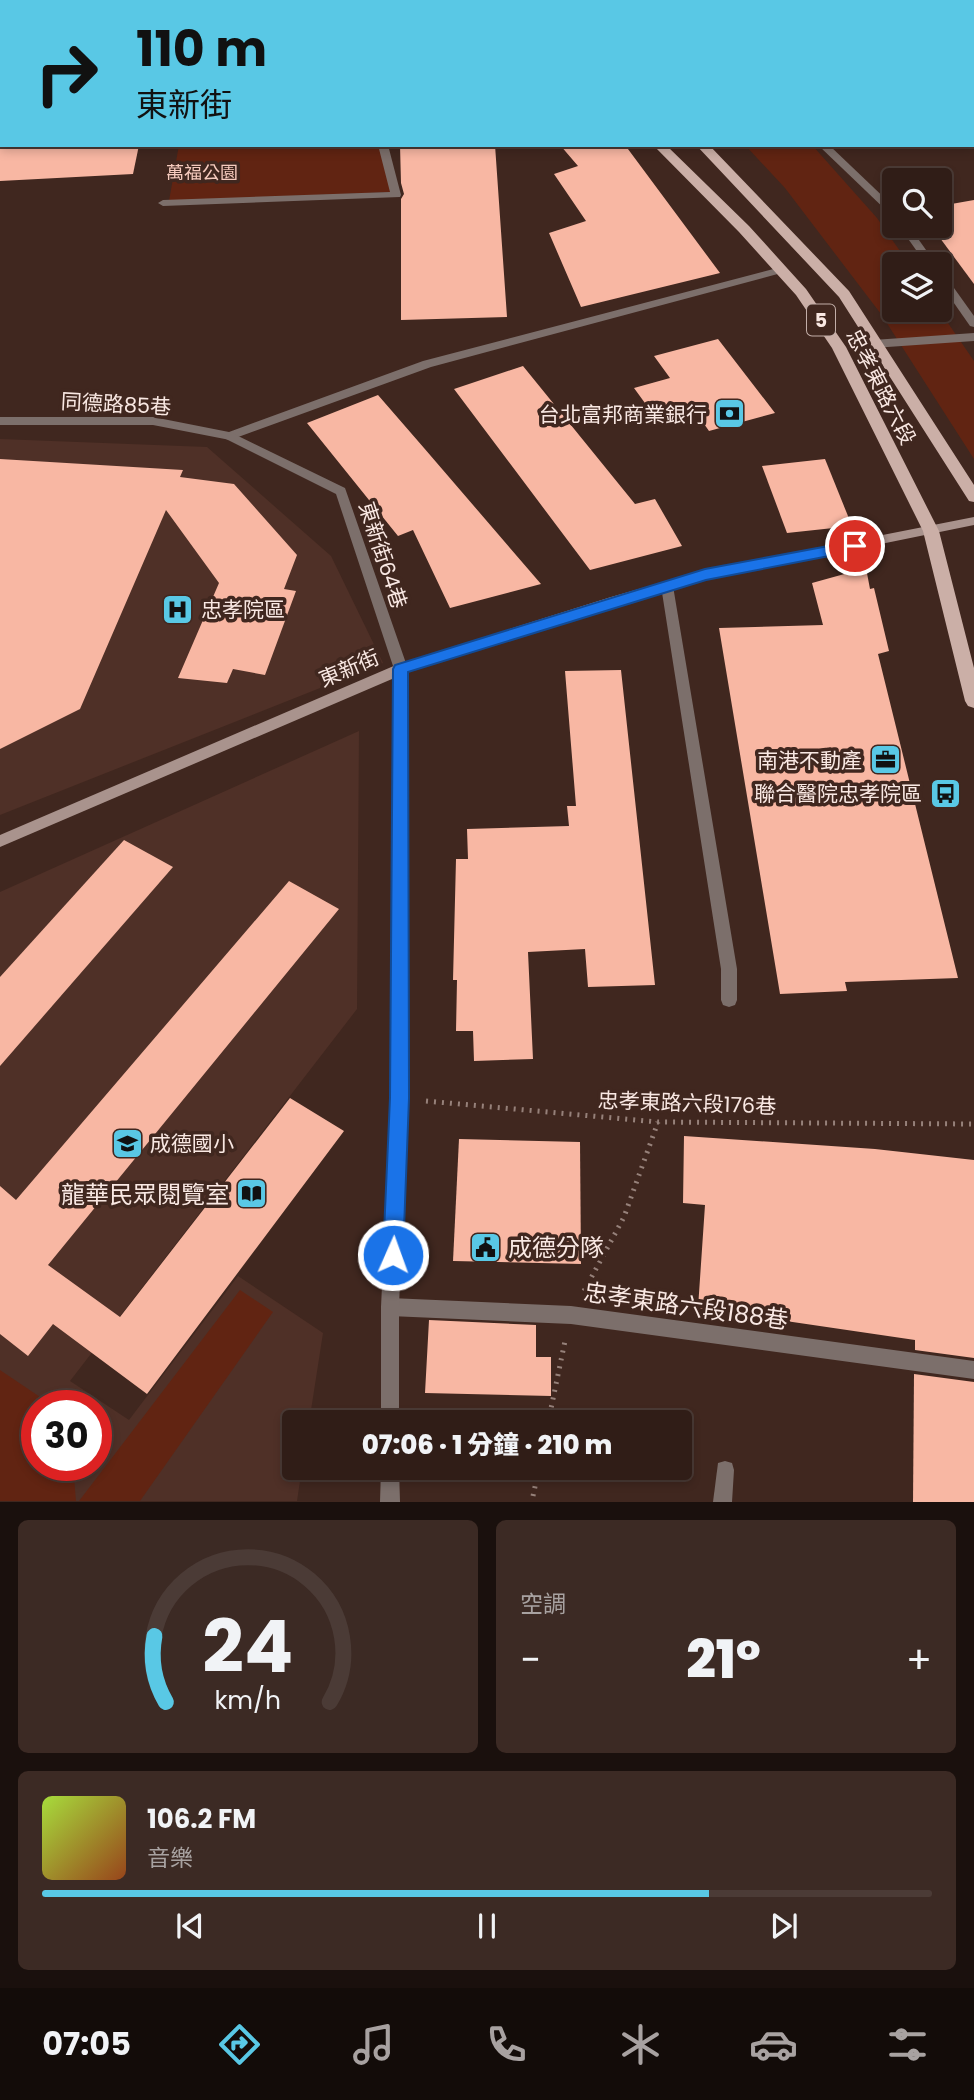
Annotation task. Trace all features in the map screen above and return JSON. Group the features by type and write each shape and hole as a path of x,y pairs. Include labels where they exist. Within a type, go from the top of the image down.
{"main road":[{"name":"忠孝東路六段","path":"661,147 782,270 801,292 839,347 931,531 974,701"},
{"name":"忠孝東路六段","path":"704,147 844,294 873,344 974,497"}],"street":[{"path":"163,203 396,195 384,147"},
{"path":"825,147 882,201"},
{"path":"230,436 427,364 782,270"},
{"path":"952,293 974,324"},
{"path":"873,344 974,337"},
{"name":"同德路85巷","path":"0,421 153,421 230,436"},
{"name":"東新街64巷","path":"230,436 341,491 401,669 399,1098 390,1307 390,1410"},
{"name":"東新街","path":"0,841 401,669 705,575 974,521"},
{"path":"667,586 729,970 729,1000"},
{"name":"忠孝東路六段188巷","path":"390,1307 570,1315 974,1370"},
{"path":"722,1502 725,1470"},
{"path":"390,1480 390,1502"}],"path":[{"name":"忠孝東路六段176巷","path":"399,1098 658,1122 974,1124"},
{"path":"551,1410 570,1315 624,1217 658,1122"},
{"path":"533,1496 536,1480"}],"shaded area":[{"name":"忠孝院區","path":"0,439 207,447 331,556 383,663 0,815"},
{"name":"成德國小","path":"359,731 357,1009 70,1381 84,1390 21,1390 21,1481 112,1481 112,1409 129,1420 238,1276 323,1333 311,1410 282,1410 282,1480 300,1480 297,1501 0,1501 0,892"}],"green space":[{"name":"萬福公園","path":"179,147 380,147 391,192 169,201"},
{"path":"747,147 814,147 877,218 882,225 882,238 891,238 901,252 882,252 881,314 785,188"},
{"path":"886,322 947,322 974,361 974,459"},
{"path":"240,1290 273,1312 140,1501 79,1501 94,1481 112,1481 112,1458"},
{"path":"0,1370 30,1390 21,1390 21,1481 74,1481 76,1501 0,1501"}],"building":[{"path":"0,147 139,147 133,174 0,181"},
{"path":"400,147 495,147 507,317 401,320 401,199 404,194"},
{"path":"562,147 626,147 720,273 581,307 549,233 586,221 554,174 578,166"},
{"path":"974,200 974,284 940,238 952,238 952,204"},
{"path":"718,339 775,413 709,431 695,411 658,421 634,388 670,378 654,356"},
{"path":"523,366 635,504 655,499 682,546 590,570 454,389"},
{"path":"378,395 541,584 450,608 413,530 398,536 307,423"},
{"path":"0,459 183,470 180,477 234,484 297,555 284,589 296,591 265,675 233,669 227,683 178,678 219,583 166,510 80,709 0,749"},
{"path":"825,459 852,526 787,533 762,466"},
{"path":"866,568 870,589 874,588 889,651 878,654 958,978 845,982 847,991 780,994 719,628 823,625 812,583"},
{"path":"621,670 655,985 588,987 585,949 528,952 533,1059 474,1061 473,1031 456,1031 457,980 453,980 456,859 468,859 467,829 569,826 567,806 576,806 565,671"},
{"path":"124,840 173,867 0,1066 0,977"},
{"path":"289,881 339,909 48,1265 120,1317 290,1098 344,1131 147,1394 53,1324 28,1356 0,1334 0,1186 16,1200"},
{"path":"684,1136 875,1149 974,1160 974,1358 915,1350 915,1340 698,1308 705,1205 683,1203"},
{"path":"459,1139 580,1142 581,1264 453,1261"},
{"path":"429,1320 536,1325 536,1357 551,1357 551,1396 425,1393"},
{"path":"914,1374 974,1382 974,1502 913,1502"}],"place":[{"name":"台北富邦商業銀行","path":"730,414"},
{"name":"忠孝院區","path":"178,609"},
{"name":"南港不動產","path":"885,760"},
{"name":"聯合醫院忠孝院區","path":"945,793"},
{"name":"成德國小","path":"127,1143"},
{"name":"龍華民眾閱覽室","path":"252,1194"},
{"name":"成德分隊","path":"485,1247"}],"route":[{"path":"393,1255 399,1098 401,669 616,600 705,575 855,546"}]}
